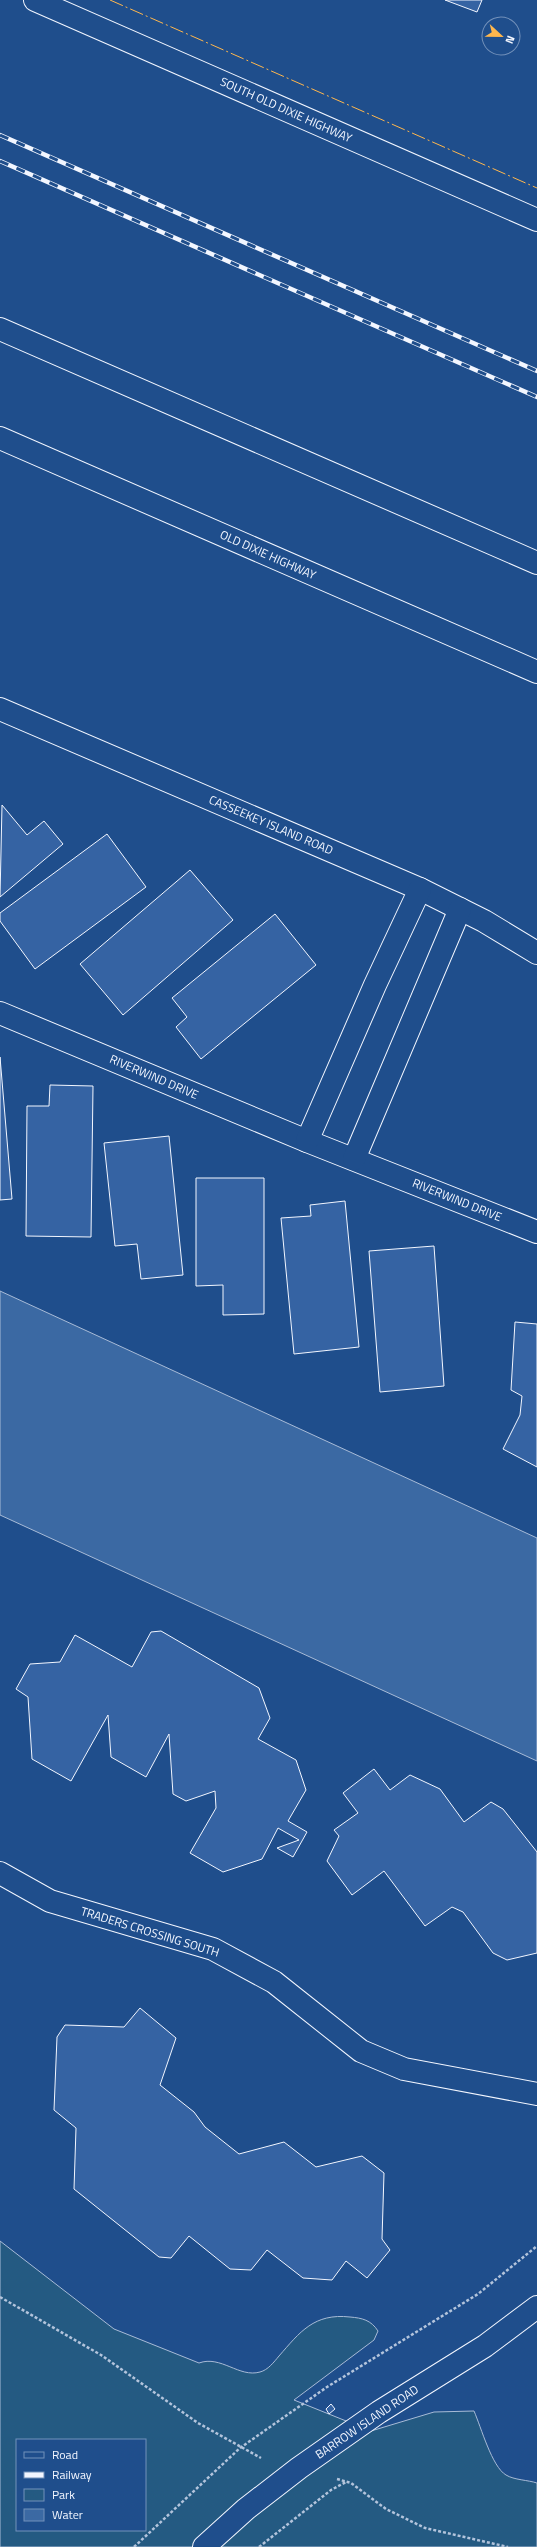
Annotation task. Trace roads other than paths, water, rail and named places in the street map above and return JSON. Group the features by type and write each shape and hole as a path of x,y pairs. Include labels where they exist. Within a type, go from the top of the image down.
{"street":[{"name":"SOUTH OLD DIXIE HIGHWAY","path":"35,0 537,220"},
{"path":"0,329 537,563"},
{"name":"OLD DIXIE HIGHWAY","path":"0,438 537,672"},
{"name":"CASSEEKEY ISLAND ROAD","path":"0,709 420,889 460,909 537,953"},
{"path":"307,1141 375,985 420,889"},
{"path":"354,1159 460,909"},
{"name":"RIVERWIND DRIVE","path":"0,1013 307,1141 537,1232"},
{"name":"TRADERS CROSSING SOUTH","path":"0,1873 50,1901 213,1949 274,1982 361,2051 404,2069 537,2095"},
{"name":"BARROW ISLAND ROAD","path":"204,2547 246,2509 299,2468 379,2412 485,2346 537,2307"}],"water":[{"path":"0,1291 537,1538 537,1761 0,1515"}],"railway":[{"path":"0,135 537,371"},
{"path":"0,161 537,397"}]}
